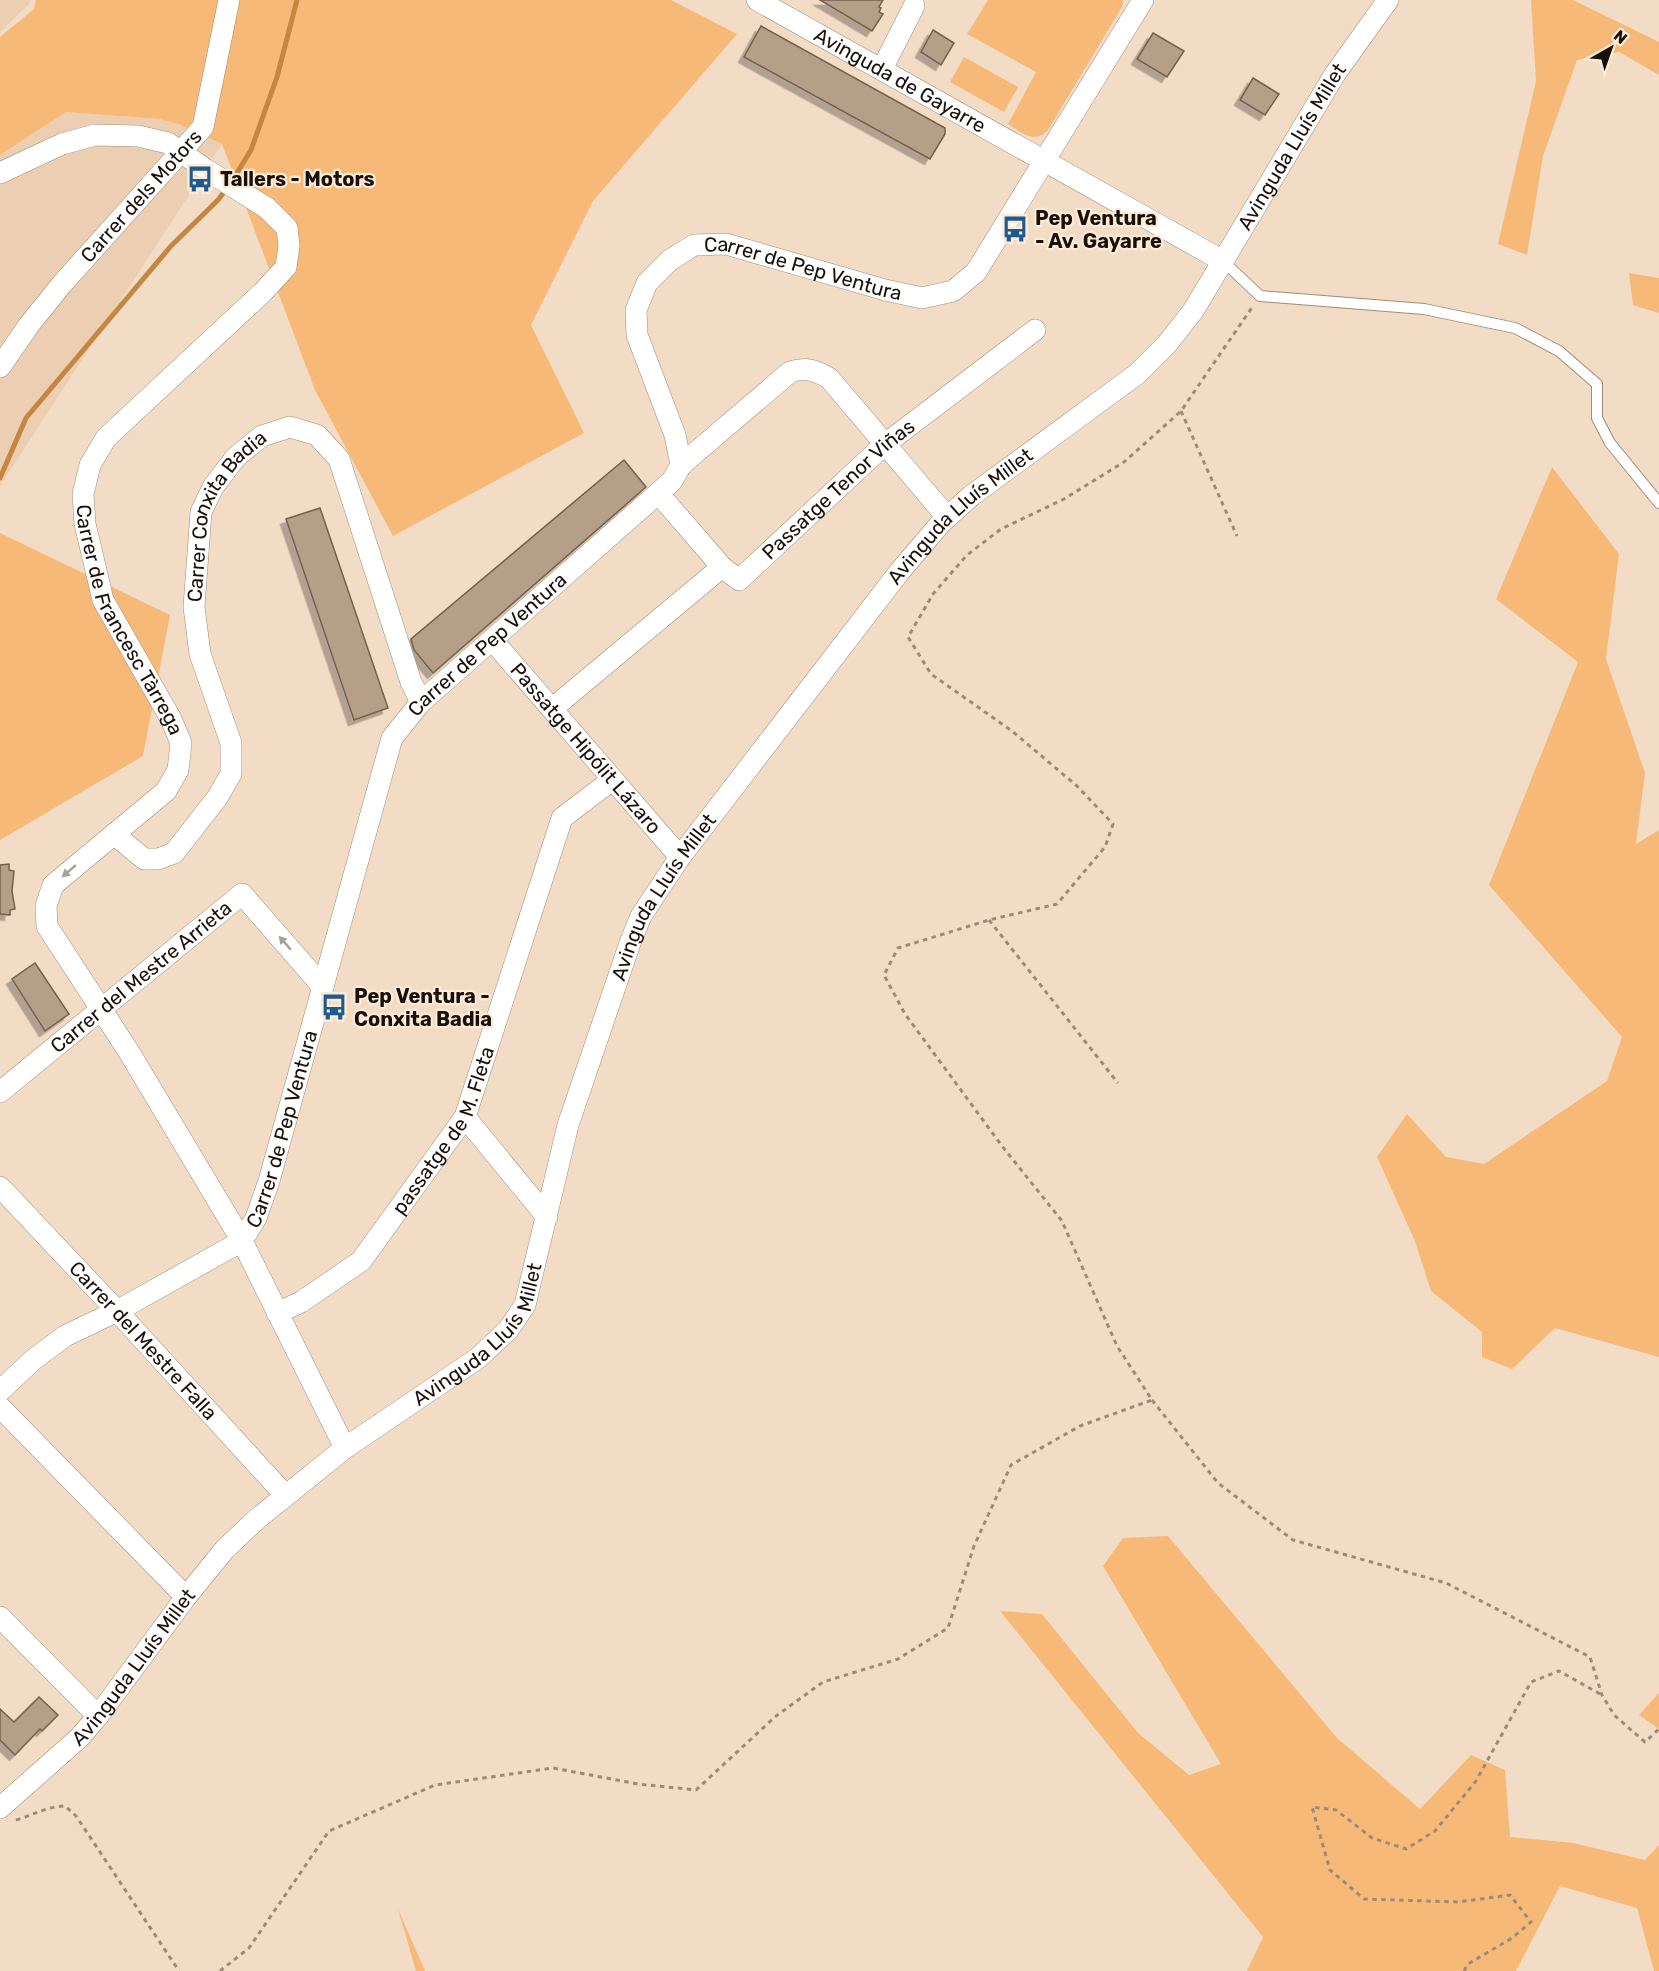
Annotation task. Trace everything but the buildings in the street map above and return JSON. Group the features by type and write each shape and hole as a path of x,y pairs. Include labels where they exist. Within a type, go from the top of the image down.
{"street":[{"name":"Carrer dels Motors","path":"0,367 29,325 62,284 203,128 229,0"},
{"name":"Avinguda de Gayarre","path":"757,0 1044,160"},
{"name":"Carrer de Pep Ventura","path":"0,1390 33,1360 65,1336 117,1311 242,1241 256,1218 392,738 422,702 672,481 681,465 675,435 637,335 636,310 647,283 669,260 694,245 726,244 885,290 922,298 952,291 976,272 1143,0"},
{"name":"Avinguda Lluís Millet","path":"6,1814 98,1716 186,1597 225,1549 285,1495 345,1448 478,1358 508,1330 525,1305 568,1125 630,943 641,916 680,857 900,571 947,518 971,496 1137,374 1167,344 1193,311 1335,74 1388,0"},
{"path":"882,69 914,6"},
{"name":"Carrer de Francesc Tàrrega","path":"0,173 62,144 95,135 138,136 168,143 267,208 287,228 289,246 286,267 106,438 90,465 83,494 85,524 103,600 171,719 181,743 178,770 166,791 53,885 46,906 47,926 135,1062 242,1241 345,1448"},
{"path":"1044,160 1223,261"},
{"name":"Passatge Tenor Viñas","path":"722,567 739,580 884,445 1035,330"},
{"path":"681,465 790,372 803,368 816,371 829,378 947,518"},
{"name":"Carrer Conxita Badia","path":"114,834 144,859 158,859 174,853 217,798 231,774 231,743 200,654 194,607 201,512 213,487 236,457 262,436 290,427 317,435 339,459 411,682 422,702"},
{"path":"553,708 722,567 658,493"},
{"name":"Passatge Hipólit Lázaro","path":"493,640 680,857"},
{"name":"passatge de M. Fleta","path":"278,1313 301,1302 361,1261 465,1117 562,818 612,780"},
{"name":"Carrer del Mestre Arrieta","path":"0,1092 242,894 323,987"},
{"path":"465,1117 547,1217"},
{"name":"Carrer del Mestre Falla","path":"0,1186 285,1495"},
{"path":"0,1407 186,1597"},
{"path":"0,1617 98,1716"}],"lane":[{"path":"1223,261 1260,296 1424,309 1515,328 1559,351 1597,384 1597,418 1610,443 1659,503"}],"path":[{"path":"1260,296 1181,411 1124,462 1064,499 1001,529 968,555 933,594 908,637 931,674 1012,731 1077,786 1113,824 1106,847 1057,904 988,920 898,948 884,975 905,1014 1002,1146 1062,1221 1117,1346 1152,1400 1218,1483 1293,1540 1446,1583 1590,1657 1602,1695 1614,1714 1645,1742 1659,1729"},
{"path":"1181,411 1237,536"},
{"path":"988,920 1118,1083"},
{"path":"220,1971 249,1948 329,1831 435,1785 554,1768 638,1784 696,1790 776,1716 823,1682 898,1659 948,1628 974,1545 1011,1465 1080,1426 1152,1400"},
{"path":"1464,1971 1468,1964 1512,1938 1531,1922 1510,1896 1458,1902 1364,1899 1330,1870 1312,1807 1336,1810 1372,1838 1406,1849 1435,1831 1476,1781 1531,1682 1559,1671 1602,1695"},
{"path":"6,1814 34,1815 53,1806 65,1806 76,1816 178,1971"}],"shaded area":[{"path":"0,0 30,0 29,4 0,32"},
{"path":"36,0 671,0 737,34 593,201 531,325 584,433 393,536 315,390 222,144 178,124 159,119 66,112 0,155 0,37 34,9"},
{"path":"988,0 1123,0 1122,7 1048,130 1038,137 1028,136 1008,124 1036,72 967,34"},
{"path":"1531,0 1573,0 1659,42 1659,75 1619,52 1577,60 1543,156 1527,255 1498,244 1536,81"},
{"path":"964,57 1018,87 1004,112 950,82"},
{"path":"66,112 159,119 178,124 222,144 0,486 0,155"},
{"path":"1629,273 1659,278 1659,313 1633,305"},
{"path":"1552,467 1619,554 1606,659 1645,773 1636,844 1659,830 1659,1357 1555,1328 1512,1369 1482,1357 1482,1332 1431,1291 1415,1241 1377,1157 1407,1114 1446,1157 1484,1164 1607,1081 1622,1037 1489,885 1578,662 1496,599"},
{"path":"0,533 170,615 143,756 0,840"},
{"path":"1168,1536 1337,1738 1420,1809 1471,1755 1505,1770 1510,1837 1573,1843 1645,1860 1659,1845 1659,1971 1654,1971 1637,1908 1560,1886 1516,1971 1247,1971 1263,1937 1000,1611 1042,1614 1138,1733 1189,1775 1221,1764 1103,1566 1123,1538"},
{"path":"1659,1693 1659,1729 1639,1715"},
{"path":"398,1909 425,1971 416,1971"}],"waterway":[{"path":"232,181 251,150 277,77 297,0"},
{"path":"0,478 26,418 171,246 218,200 227,188"}],"place":[{"name":"Tallers - Motors","path":"200,179"},
{"name":"Pep Ventura - Av. Gayarre","path":"1015,229"},
{"name":"Pep Ventura - Conxita Badia","path":"334,1007"}]}
